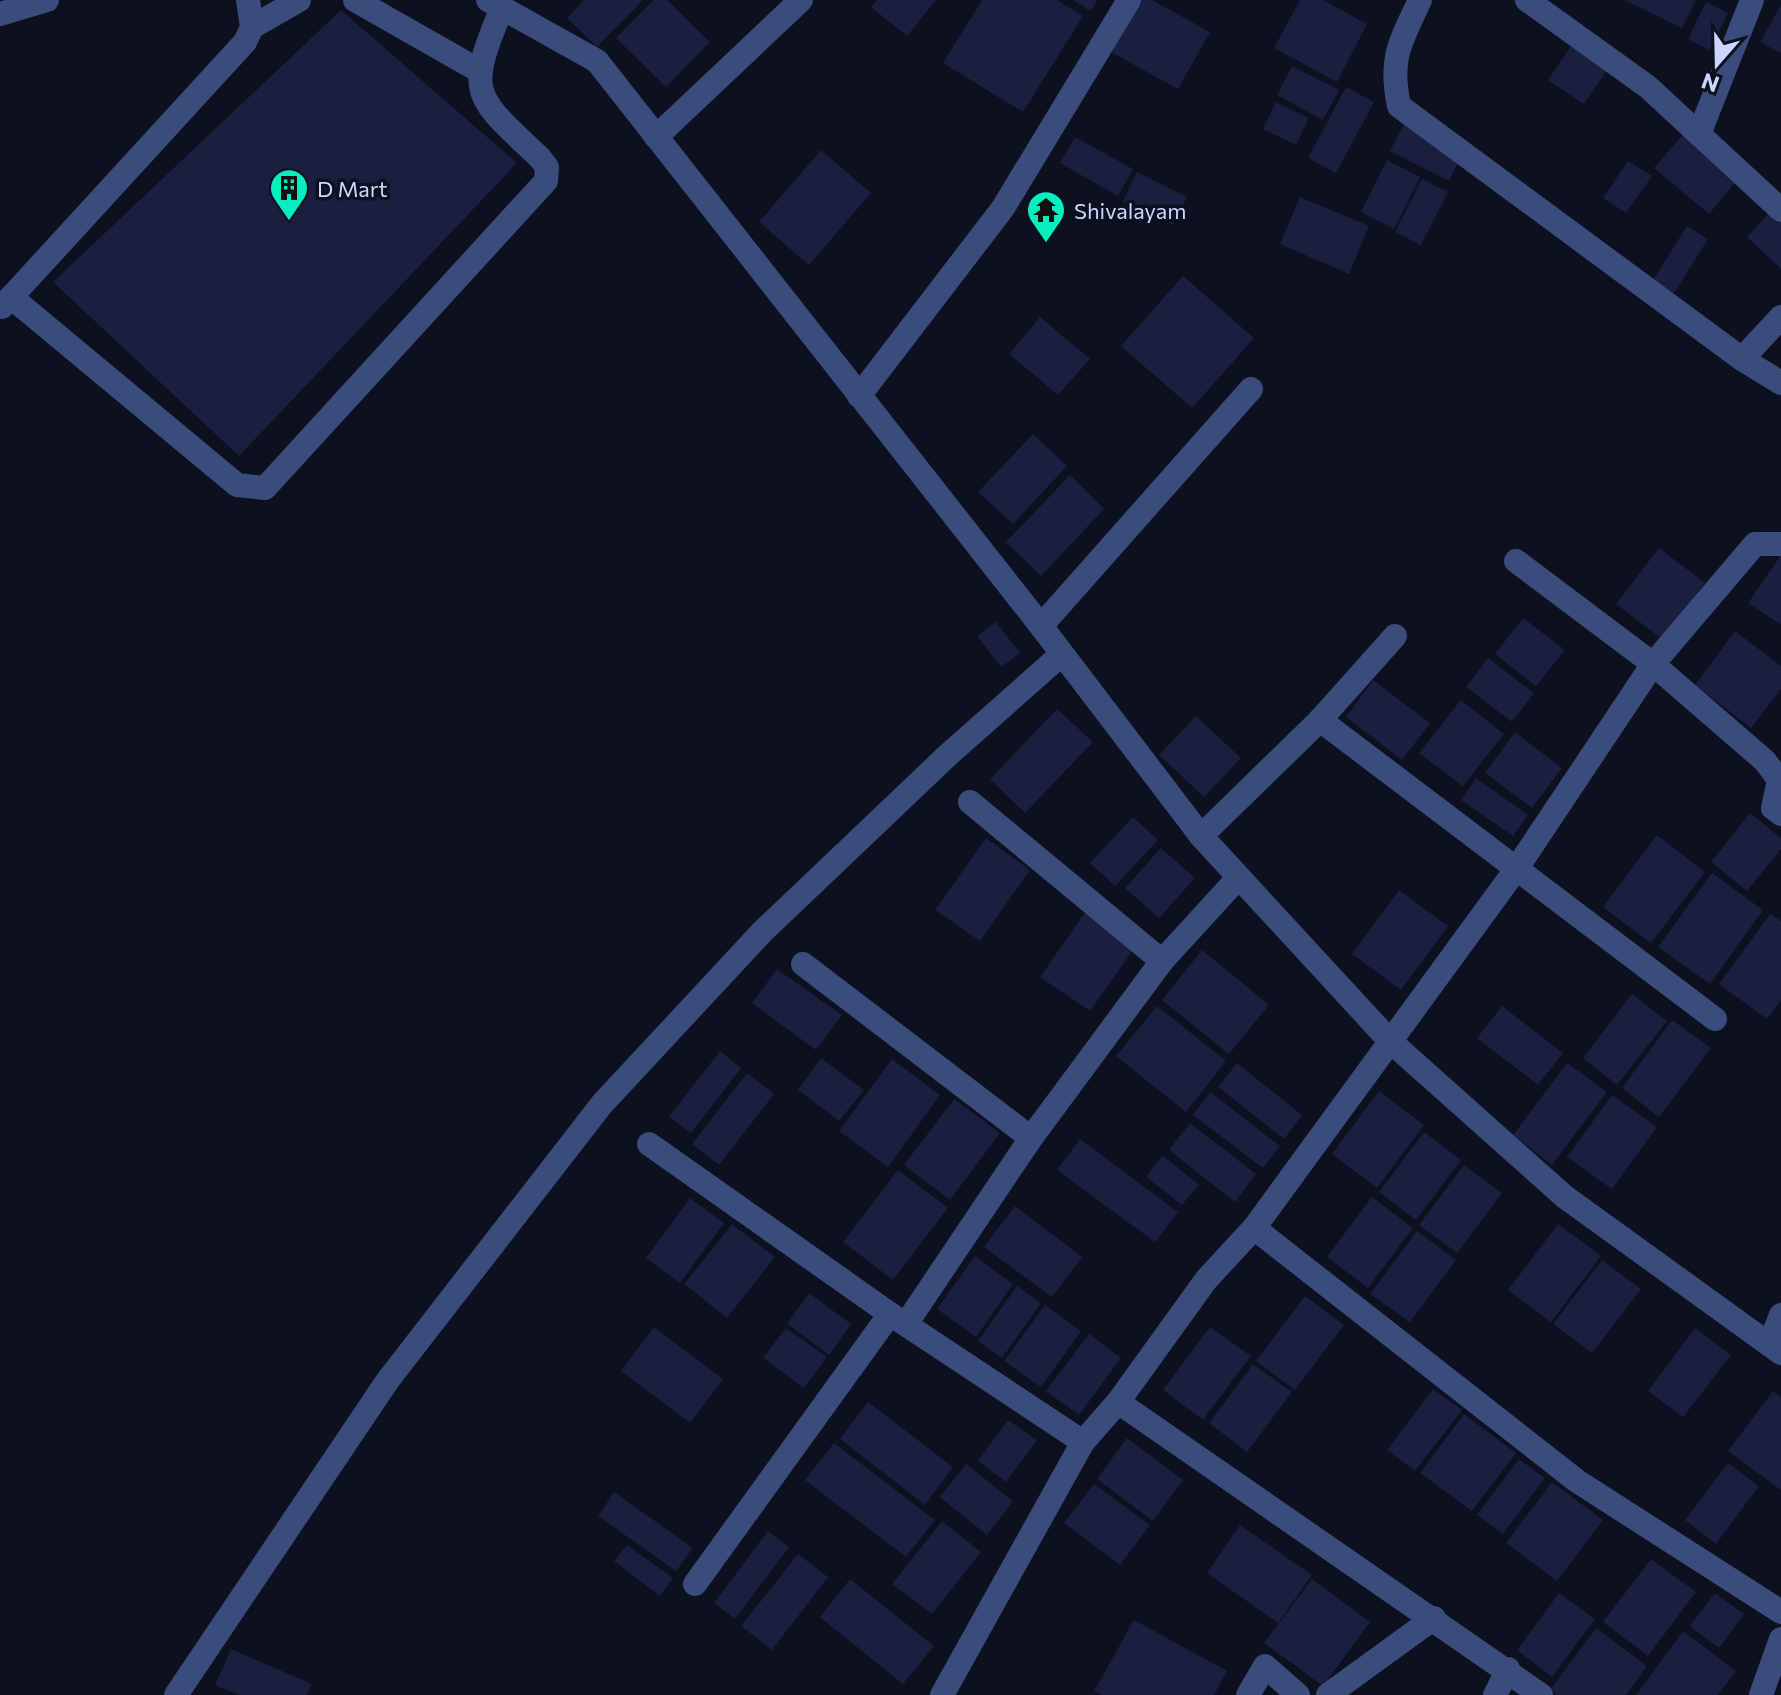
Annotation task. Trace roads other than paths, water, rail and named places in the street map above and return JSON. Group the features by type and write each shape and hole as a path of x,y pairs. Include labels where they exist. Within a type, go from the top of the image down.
{"street":[{"path":"0,14 47,0"},
{"path":"248,0 252,27 245,42 5,303 237,485 265,488 546,181 547,167 540,158 486,107 478,70 495,4 597,61 1041,626 1201,836 1390,1041 1565,1197 1775,1348 1781,1315"},
{"path":"252,27 299,0"},
{"path":"355,0 478,70"},
{"path":"656,137 801,0"},
{"path":"859,396 1003,208 1129,0"},
{"path":"1420,0 1395,55 1394,82 1399,106 1742,359 1781,383"},
{"path":"1527,0 1648,87 1781,210"},
{"path":"1699,134 1752,0"},
{"path":"1742,359 1781,317"},
{"path":"1041,626 1251,389"},
{"path":"942,1695 1083,1442 1118,1402 1206,1280 1254,1228 1517,868 1653,664 1755,544 1781,544"},
{"path":"1516,561 1653,664 1765,761 1779,780 1773,808 1781,814"},
{"path":"1201,836 1320,720 1395,636"},
{"path":"176,1695 388,1380 602,1104 763,931 948,755 1062,654"},
{"path":"1320,720 1715,1019"},
{"path":"970,802 1162,961"},
{"path":"695,1584 898,1319 1162,961 1238,878"},
{"path":"803,964 1031,1138"},
{"path":"649,1144 898,1319 1083,1442"},
{"path":"1254,1228 1577,1481 1781,1612"},
{"path":"1118,1402 1508,1669 1541,1695"},
{"path":"1328,1695 1434,1618"},
{"path":"1761,1695 1781,1639"},
{"path":"1248,1695 1265,1666 1298,1695"},
{"path":"1495,1695 1508,1669"}],"place":[{"name":"D Mart","path":"289,222"},
{"name":"Shivalayam","path":"1046,244"}]}
